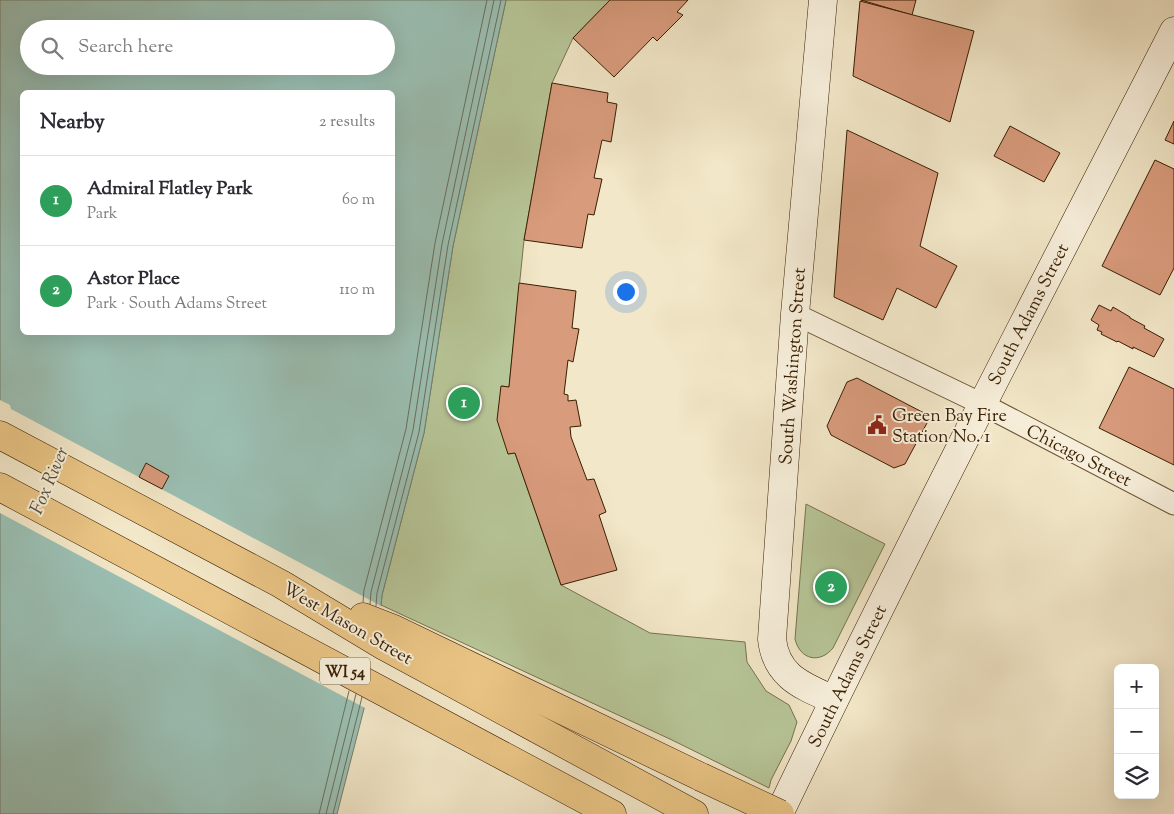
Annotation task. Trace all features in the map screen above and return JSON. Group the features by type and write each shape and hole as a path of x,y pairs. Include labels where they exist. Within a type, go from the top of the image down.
{"main road":[{"name":"West Mason Street","path":"0,435 281,584 384,646 694,814"},
{"name":"WI 54","path":"0,486 592,806 612,814"},
{"path":"281,584 394,629 780,814"}],"street":[{"name":"South Washington Street","path":"823,0 795,314 772,639 773,651 784,672 796,681 834,700"},
{"name":"South Adams Street","path":"780,814 834,700 982,404 1174,31"},
{"name":"Chicago Street","path":"795,314 982,404 1174,504"}],"green space":[{"path":"506,0 610,0 573,38 552,83 524,240 509,387 502,386 508,454 515,453 561,585 650,633 745,642 747,662 766,691 789,705 797,722 791,741 771,780 769,788 672,740 381,605 424,433 453,246"},
{"path":"806,504 885,544 833,648 828,653 817,658 801,652 795,639"}],"water":[{"name":"Fox River","path":"0,0 506,0 453,246 424,433 382,595 376,662 337,814 0,814"}],"pier":[{"path":"0,400 10,405 11,409 383,607 378,662 367,709 0,513"}],"building":[{"path":"610,0 688,0 677,12 683,15 657,41 653,37 614,77 573,38"},
{"path":"861,0 916,0 912,15"},
{"path":"860,1 974,31 950,122 853,76"},
{"path":"552,83 608,93 607,102 617,104 611,142 602,140 594,178 602,179 594,215 588,214 582,248 524,240"},
{"path":"1174,121 1174,144 1165,140"},
{"path":"1010,126 1060,153 1044,182 994,156"},
{"path":"847,130 938,173 920,246 957,266 936,308 897,288 883,320 834,297"},
{"path":"1155,160 1174,169 1174,268 1160,295 1102,266"},
{"path":"519,283 576,291 572,328 579,329 573,362 568,360 564,394 568,395 568,401 576,400 581,426 570,427 571,437 587,480 594,479 606,512 599,515 617,570 561,585 515,453 508,454 497,420 501,386 509,387"},
{"path":"1099,305 1111,311 1113,307 1164,339 1154,357 1101,334 1102,332 1097,330 1099,325 1091,320"},
{"path":"1129,367 1174,389 1174,465 1099,428"},
{"name":"Green Bay Fire Station No. 1","path":"857,378 924,413 927,423 905,464 894,468 831,435 827,426 847,382"},
{"path":"146,463 169,476 162,489 139,477"}],"place":[{"name":"Admiral Flatley Park","path":"464,403"},
{"name":"Green Bay Fire Station No. 1","path":"877,425"},
{"name":"Astor Place","path":"831,587"}]}
